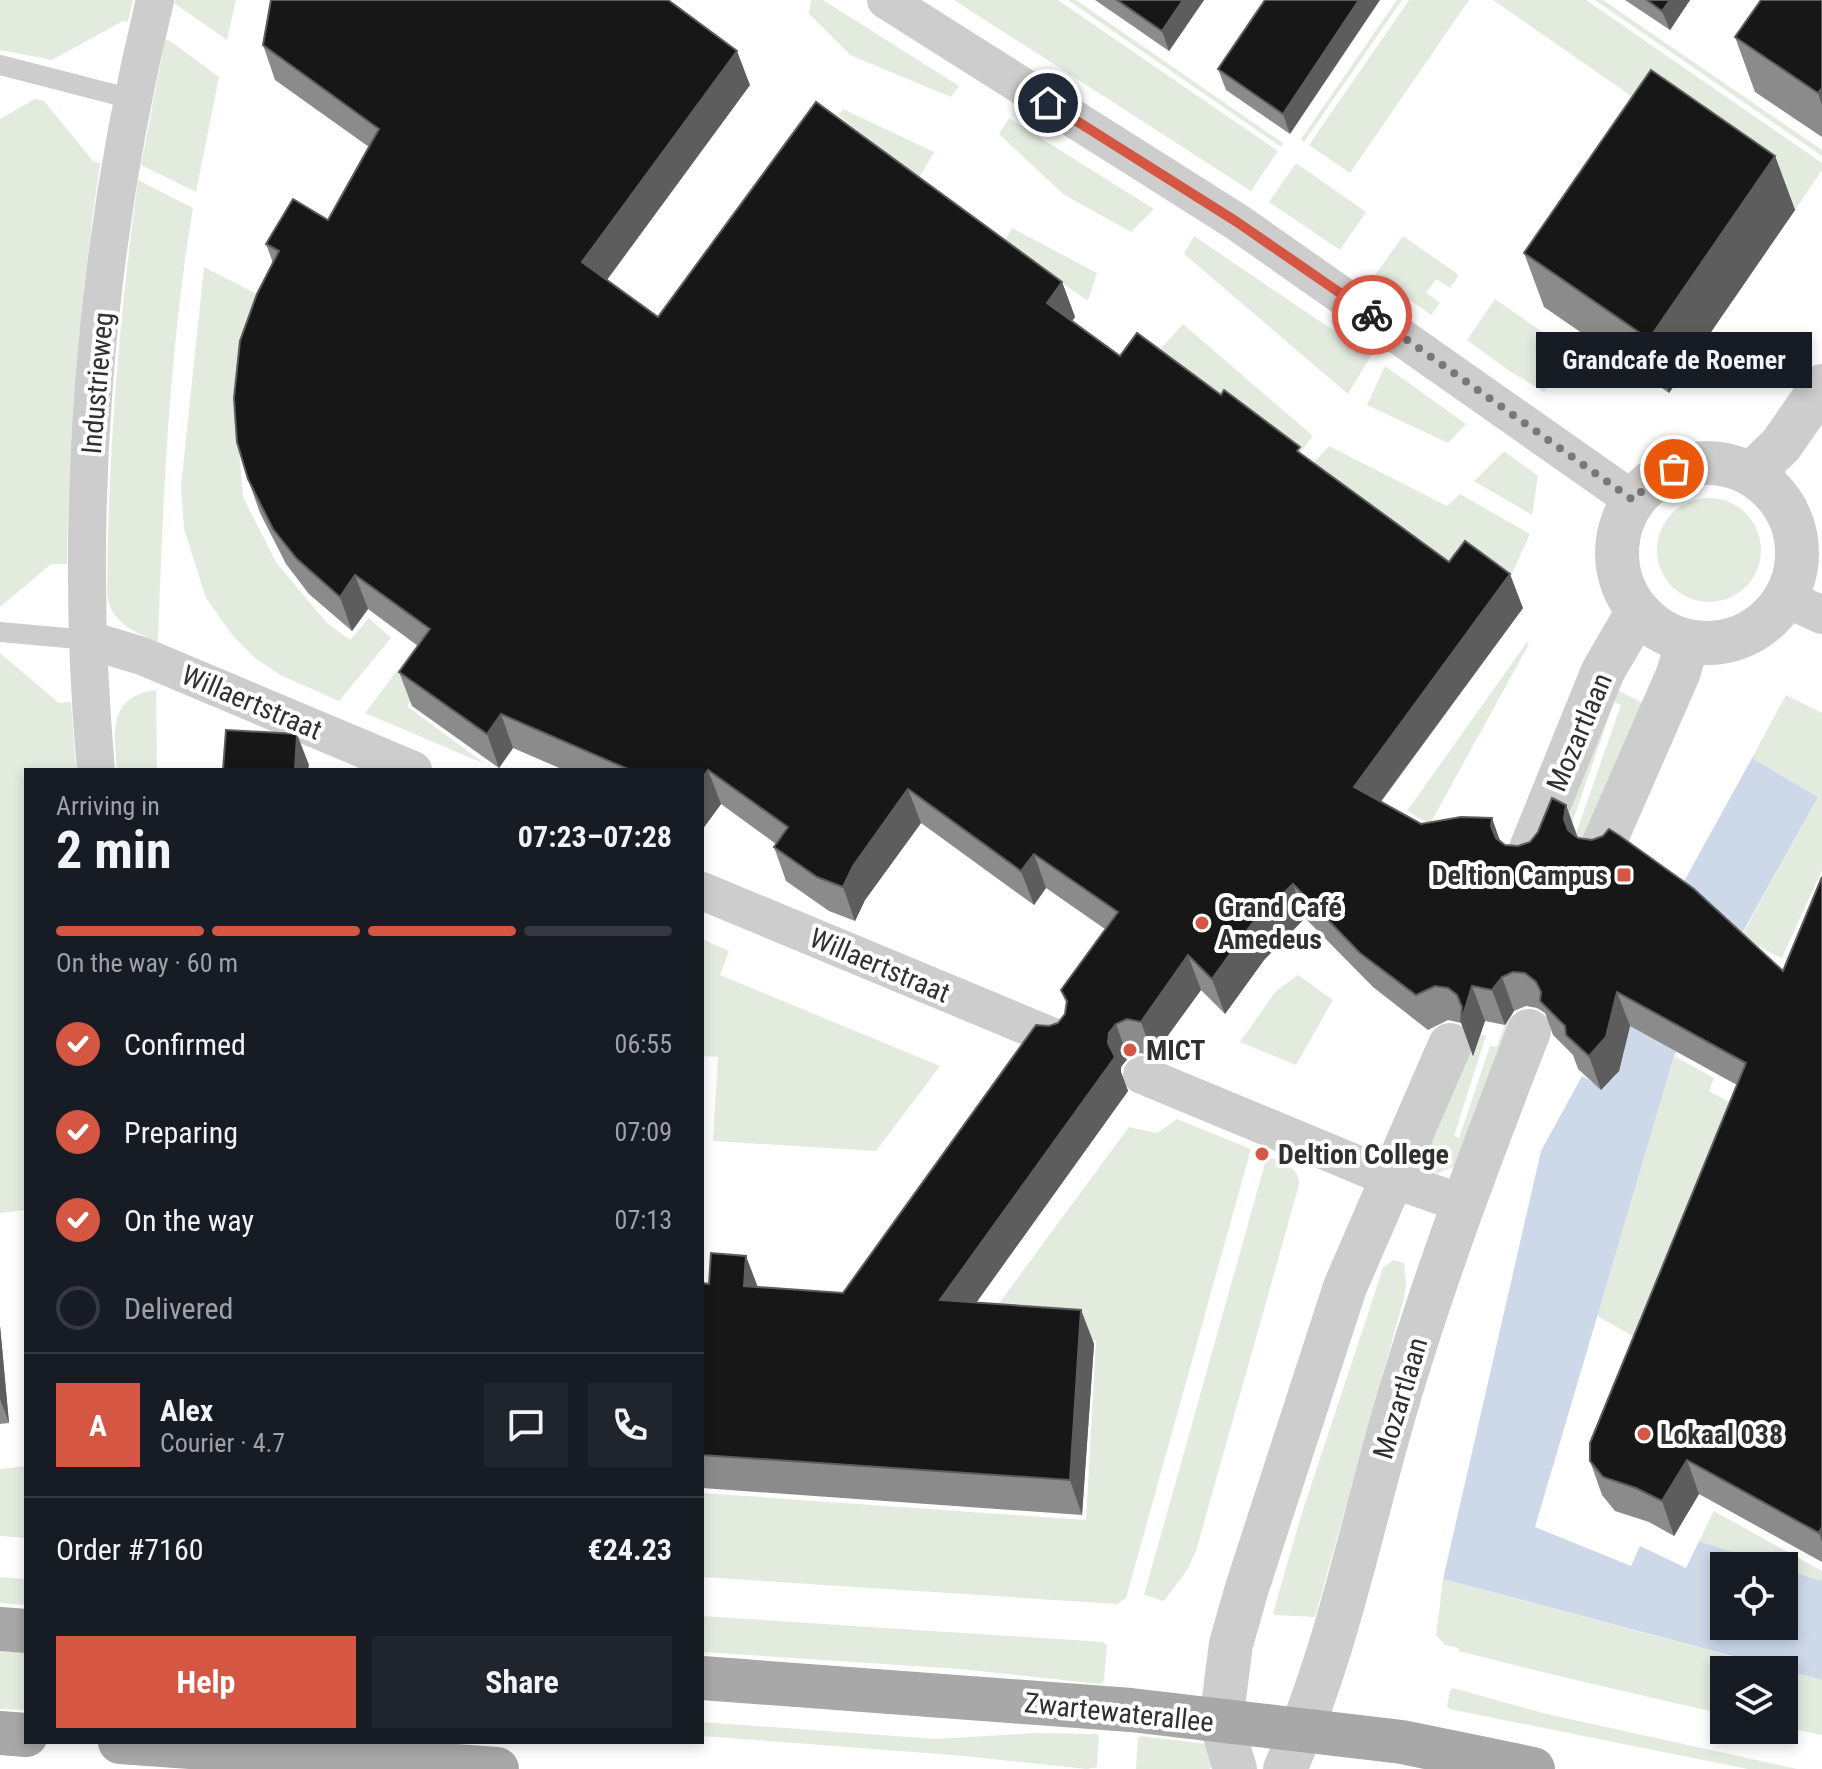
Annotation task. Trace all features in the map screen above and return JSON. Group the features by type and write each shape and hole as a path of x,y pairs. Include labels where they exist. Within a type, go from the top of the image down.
{"main road":[{"path":"0,1629 24,1631"},
{"name":"Zwartewaterallee","path":"704,1678 1131,1710 1221,1722 1294,1750 1402,1742 1533,1769"},
{"path":"0,1733 24,1735"},
{"path":"146,1744 497,1769"}],"street":[{"name":"Industrieweg","path":"96,768 87,548 92,411 111,230 132,99 155,0"},
{"path":"886,0 1237,222 1633,500"},
{"path":"1751,474 1781,445 1822,386"},
{"path":"1700,463 1726,465 1751,474 1773,492 1789,515 1797,543 1795,572 1803,607 1771,616 1753,631 1710,643 1688,641 1660,630 1638,611 1622,584 1616,556 1620,527 1633,500 1652,481 1674,469 1700,463"},
{"name":"Mozartlaan","path":"1528,856 1603,671 1638,611"},
{"name":"Willaertstraat","path":"89,640 154,661 408,768"},
{"path":"1601,850 1678,674 1688,641"},
{"name":"Willaertstraat","path":"704,892 1058,1039"},
{"name":"Mozartlaan","path":"1294,1750 1327,1653 1399,1396 1461,1203 1529,1031"},
{"path":"1235,1769 1221,1722 1231,1644 1247,1588 1345,1287 1450,1045"},
{"path":"1142,1075 1390,1178 1461,1203"}],"lane":[{"path":"0,65 132,99"},
{"path":"0,632 89,640"}],"shaded area":[{"path":"0,0 133,0 128,22 123,21 52,60 0,50"},
{"path":"175,0 236,0 227,40 174,3"},
{"path":"811,0 823,0 959,86 951,97 850,55 809,14"},
{"path":"954,0 1058,0 1278,151 1251,191"},
{"path":"1068,0 1076,0 1283,143 1281,147"},
{"path":"1397,0 1402,0 1304,142 1301,139"},
{"path":"1409,0 1469,0 1350,173 1309,145"},
{"path":"1493,0 1586,0 1822,163 1822,170 1795,210"},
{"path":"1595,0 1603,0 1822,150 1822,156"},
{"path":"165,40 219,77 196,192 141,165"},
{"path":"35,99 44,101 93,161 100,163 77,363 67,564 51,564 0,607 0,119"},
{"path":"843,109 934,152 919,178 838,115"},
{"path":"1009,118 1154,209 1131,232 1063,194 999,134"},
{"path":"1296,163 1366,212 1340,250 1269,202"},
{"path":"138,180 193,208 173,370 158,642 119,620 107,595 116,387"},
{"path":"1012,228 1097,273 1088,301 1004,242"},
{"path":"1194,236 1371,356 1348,394 1184,254"},
{"path":"1403,236 1459,275 1450,288 1436,279 1426,293 1440,303 1431,315 1375,275"},
{"path":"204,267 271,301 237,422 243,497 276,562 326,622 350,640 369,618 391,638 339,701 280,675 255,658 233,636 206,598 184,529 181,486"},
{"path":"1495,299 1571,352 1544,392 1467,340"},
{"path":"1183,324 1313,436 1297,457 1157,353"},
{"path":"1385,366 1466,424 1448,443 1367,405"},
{"path":"1329,446 1447,506 1460,494 1530,534 1507,585 1467,578 1311,465"},
{"path":"1504,451 1538,476 1532,515 1474,481"},
{"path":"1709,498 1729,502 1746,513 1757,530 1761,550 1757,570 1746,587 1729,598 1709,602 1689,598 1672,587 1661,570 1657,550 1661,530 1672,513 1689,502"},
{"path":"1527,642 1529,644 1430,824 1407,811"},
{"path":"413,650 434,666 407,706 485,764 365,713"},
{"path":"0,653 59,703 71,702 76,768 24,768 24,1210 0,1213"},
{"path":"1609,686 1647,705 1593,842 1575,836 1621,705 1614,702 1571,826 1557,851"},
{"path":"156,690 157,768 117,768 117,719 121,708 140,694"},
{"path":"1786,695 1822,713 1822,870 1782,958 1741,937 1818,797 1752,758"},
{"path":"704,940 729,951 720,975 940,1066 876,1151 713,1141 718,1057 704,1056"},
{"path":"1298,975 1333,1000 1296,1065 1240,1042 1276,991"},
{"path":"1512,1016 1521,1020 1455,1166 1438,1173 1425,1172 1421,1168 1474,1032 1486,1036 1454,1136 1459,1138 1490,1046 1497,1047 1506,1021"},
{"path":"1674,1056 1714,1078 1709,1091 1750,1114 1642,1341 1597,1316"},
{"path":"1177,1119 1251,1149 1126,1598 1117,1604 704,1577 704,1493 1086,1520 1096,1340 980,1329 1129,1127 1157,1133"},
{"path":"1267,1156 1293,1169 1299,1185 1196,1551 1187,1570 1164,1601 1144,1595"},
{"path":"1393,1260 1404,1263 1404,1298 1315,1617 1276,1615 1273,1613 1301,1516 1383,1268"},
{"path":"24,1466 24,1538 0,1536 0,1469"},
{"path":"1714,1511 1788,1552 1733,1552 1699,1541"},
{"path":"1798,1558 1822,1571 1822,1581 1798,1573"},
{"path":"0,1577 24,1579 24,1605 0,1603"},
{"path":"1443,1579 1731,1656 1710,1656 1710,1711 1459,1651 1459,1648 1445,1645 1436,1635"},
{"path":"704,1616 1103,1642 1107,1645 1104,1681 1100,1684 960,1669 704,1652"},
{"path":"0,1651 24,1653 24,1710 0,1709"},
{"path":"1798,1674 1822,1680 1822,1735 1798,1730"},
{"path":"1453,1688 1547,1714 1797,1769 1748,1769 1449,1709 1447,1706"},
{"path":"704,1722 936,1739 1035,1733 1099,1736 1097,1767 1087,1769 964,1756 704,1736"},
{"path":"1138,1738 1207,1744 1215,1764 1209,1769 1136,1769"}],"water":[{"path":"1752,758 1818,797 1674,1056 1535,1527 1631,1566 1640,1546 1686,1568 1699,1541 1733,1552 1710,1552 1710,1640 1798,1640 1798,1573 1822,1581 1822,1680 1798,1674 1798,1656 1732,1656 1443,1579 1541,1151 1582,1076 1598,1085 1609,1082 1616,1075 1620,1056 1612,1012"}],"building":[{"path":"271,0 668,0 737,51 582,262 658,317 816,102 1062,282 1047,303 1120,356 1137,333 1221,395 1224,390 1300,447 1297,451 1449,562 1465,541 1510,574 1354,787 1421,824 1461,817 1492,818 1491,826 1496,838 1505,845 1518,846 1530,842 1538,832 1552,798 1566,805 1564,819 1568,830 1578,838 1592,840 1603,836 1609,829 1620,836 1694,889 1783,971 1822,877 1822,1527 1819,1533 1687,1460 1662,1501 1603,1477 1590,1461 1590,1443 1746,1063 1617,992 1606,1037 1589,1056 1566,1035 1565,1026 1540,1001 1541,992 1536,982 1525,973 1513,972 1502,977 1492,990 1472,986 1461,1022 1462,1007 1457,995 1448,988 1435,986 1416,995 1360,953 1293,884 1251,925 1212,979 1188,955 1141,1022 1127,1019 1116,1024 1109,1033 1108,1043 1115,1057 940,1300 1081,1310 1070,1480 704,1455 704,1283 709,1284 711,1253 746,1256 744,1286 843,1293 1036,1025 1058,1023 1065,1014 1067,1001 1061,990 1118,912 1034,854 1021,871 908,789 853,866 843,887 817,877 774,847 788,827 708,770 704,776 704,768 625,768 501,714 487,734 399,672 430,629 355,575 340,597 297,559 273,529 248,479 237,442 234,398 240,341 257,294 279,251 266,244 293,199 328,220 379,129 263,45"},
{"path":"1117,0 1183,0 1162,31"},
{"path":"1265,0 1359,0 1283,114 1218,69"},
{"path":"1647,0 1670,0 1662,11"},
{"path":"1761,0 1822,0 1822,88 1818,93 1735,37"},
{"path":"1651,70 1775,156 1649,339 1524,253"},
{"path":"226,730 297,734 295,768 223,768"}],"way so far":[{"path":"1372,315 1633,500 1652,481 1674,469"}],"place":[{"name":"Grandcafe de Roemer","path":"1674,469"},
{"name":"Deltion Campus","path":"1624,875"},
{"name":"Grand Café Amedeus","path":"1202,923"},
{"name":"MICT","path":"1130,1050"},
{"name":"Deltion College","path":"1262,1154"},
{"name":"Lokaal 038","path":"1644,1434"}],"route":[{"path":"1048,103 1237,222 1372,315"}]}
